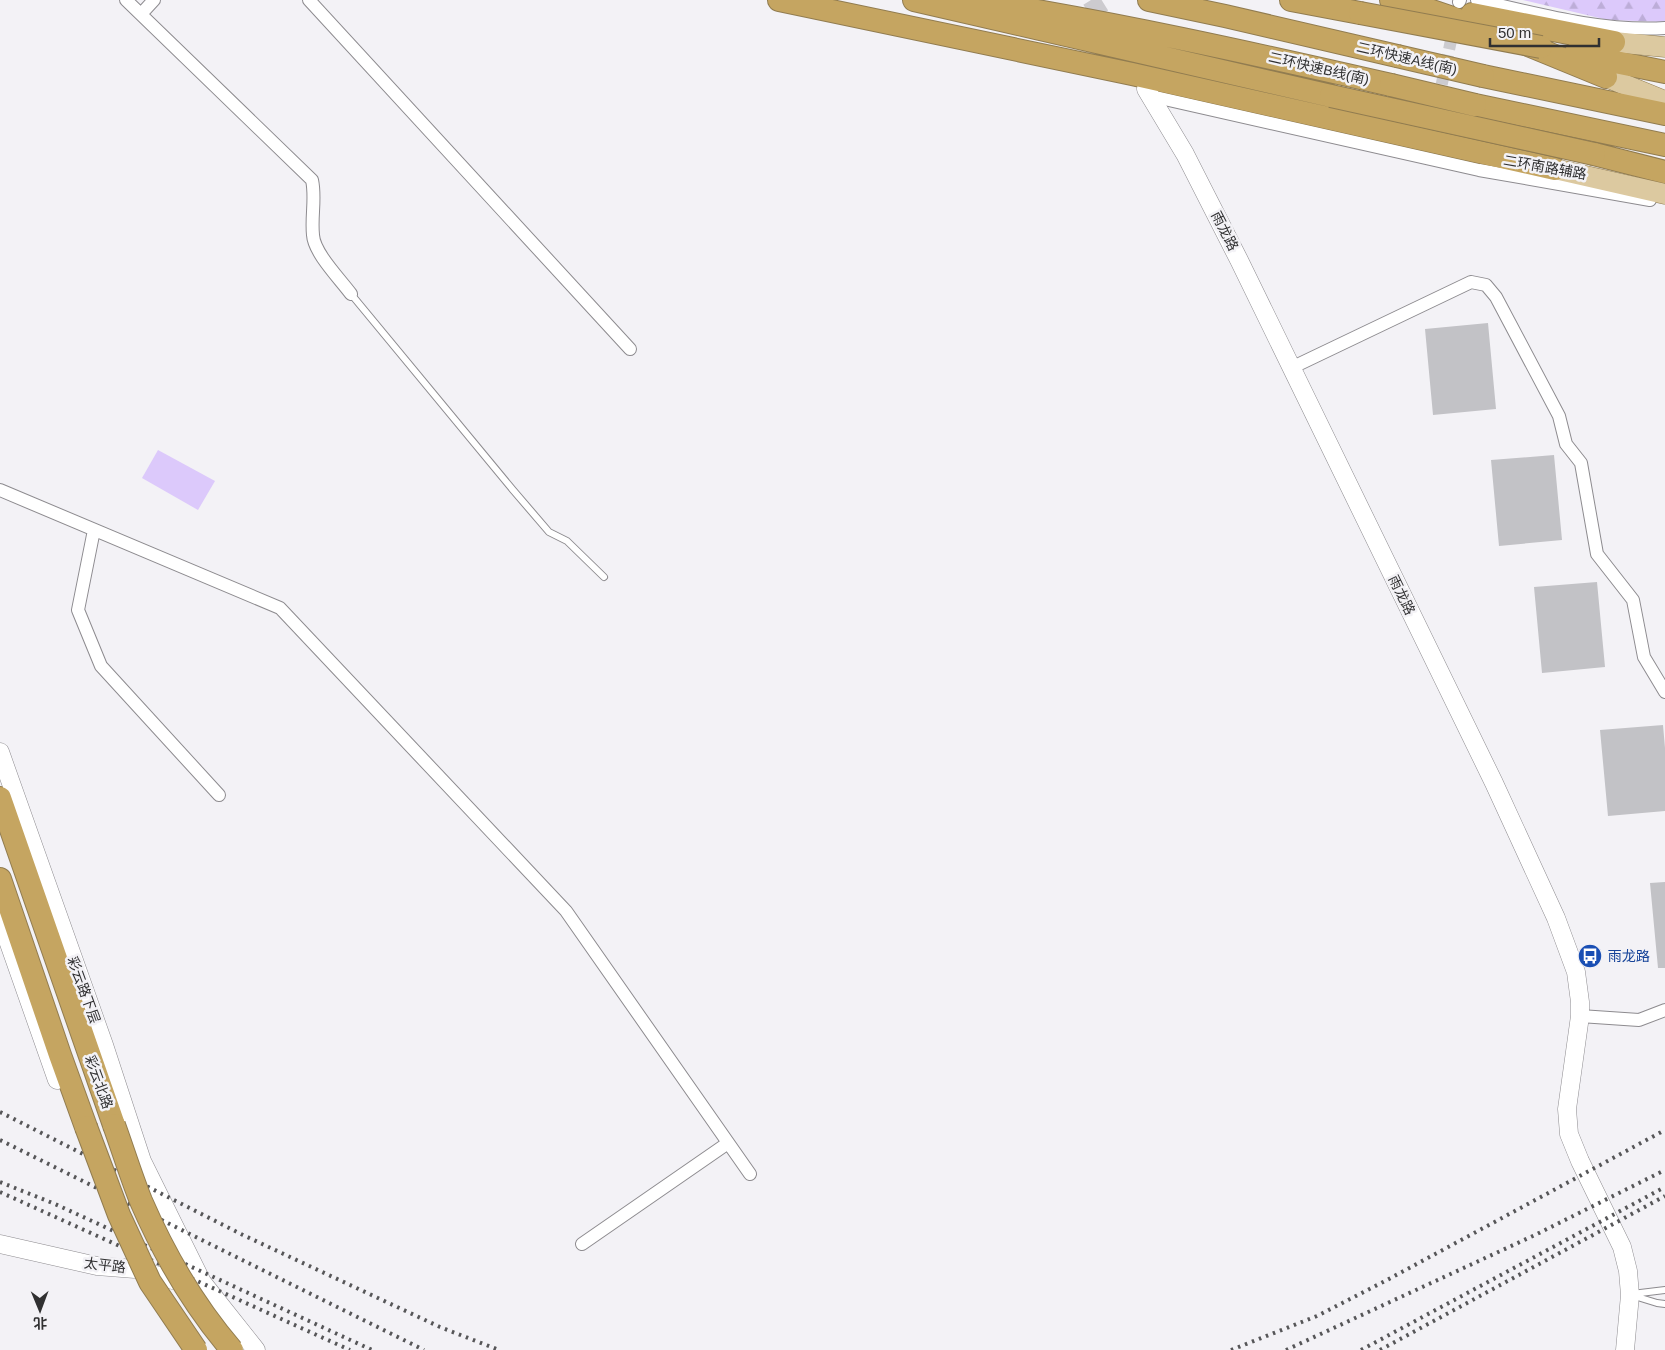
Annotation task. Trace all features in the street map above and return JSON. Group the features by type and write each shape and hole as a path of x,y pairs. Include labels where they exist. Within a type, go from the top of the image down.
{"highway":[{"path":"779,0 1132,74 1556,169"},
{"path":"914,0 1585,152 1665,172"},
{"name":"二环快速B线(南)","path":"971,0 1172,36 1554,122 1665,145"},
{"name":"二环快速A线(南)","path":"1149,0 1560,93 1665,114"},
{"path":"1291,0 1665,72"},
{"path":"1391,0 1498,33 1606,77"},
{"path":"1396,0 1614,42"},
{"name":"彩云北路","path":"0,798 141,1200 173,1266 214,1329 232,1350"},
{"name":"彩云北路","path":"0,879 60,1055 119,1215 150,1282 196,1350"}],"main road":[{"path":"1614,42 1665,47"},
{"path":"1606,77 1665,101"},
{"path":"1556,169 1604,179 1665,188"},
{"path":"1556,169 1665,194"}],"street":[{"path":"126,0 312,180 314,191 313,236 316,248 351,294"},
{"path":"142,14 154,0"},
{"path":"308,0 630,349"},
{"path":"1477,0 1594,24 1630,28 1665,28"},
{"name":"二环南路辅路","path":"1148,93 1526,180 1665,202"},
{"name":"雨龙路","path":"1148,93 1185,154 1239,260 1494,783 1556,918 1576,972 1580,1002 1580,1016 1567,1109 1569,1134 1580,1161 1622,1247 1628,1271 1630,1295 1625,1350"},
{"path":"1291,368 1471,282 1486,285 1496,297 1559,416 1566,444 1581,463 1597,554 1632,600 1644,656 1665,692"},
{"path":"0,490 280,608 566,911 750,1174"},
{"path":"94,530 78,610 101,666 219,795"},
{"name":"彩云路下层","path":"0,752 104,1045 142,1161 202,1282 256,1350"},
{"path":"0,918 47,1053 109,1215 141,1282 186,1350"},
{"path":"1580,1016 1639,1020 1665,1010"},
{"path":"582,1244 728,1143"},
{"name":"太平路","path":"0,1244 97,1266 135,1269 210,1291"}],"lane":[{"path":"351,294 549,532 567,541 604,577"},
{"path":"1630,1295 1665,1290"},
{"path":"1630,1295 1665,1304"}],"green space":[{"path":"1523,0 1665,0 1665,22 1608,20"},
{"path":"158,450 215,481 198,510 142,478"}],"building":[{"path":"1488,323 1496,409 1433,415 1425,329"},
{"path":"1554,455 1562,540 1499,546 1491,460"},
{"path":"1597,582 1605,667 1542,673 1534,587"},
{"path":"1663,725 1665,811 1608,816 1600,730"},
{"path":"1665,882 1665,968 1658,968 1650,883"}],"tunnel":[{"path":"1091,0 1142,82"},
{"path":"1438,102 1454,26"}],"railway":[{"path":"0,1112 243,1235 440,1327 499,1350"},
{"path":"1231,1350 1317,1316 1665,1130"},
{"path":"0,1140 424,1350"},
{"path":"1286,1350 1535,1235 1665,1170"},
{"path":"0,1182 55,1204 372,1350"},
{"path":"1361,1350 1665,1187"},
{"path":"0,1192 350,1350"},
{"path":"1380,1350 1665,1196"}],"place":[{"name":"雨龙路","path":"1590,956"}]}
